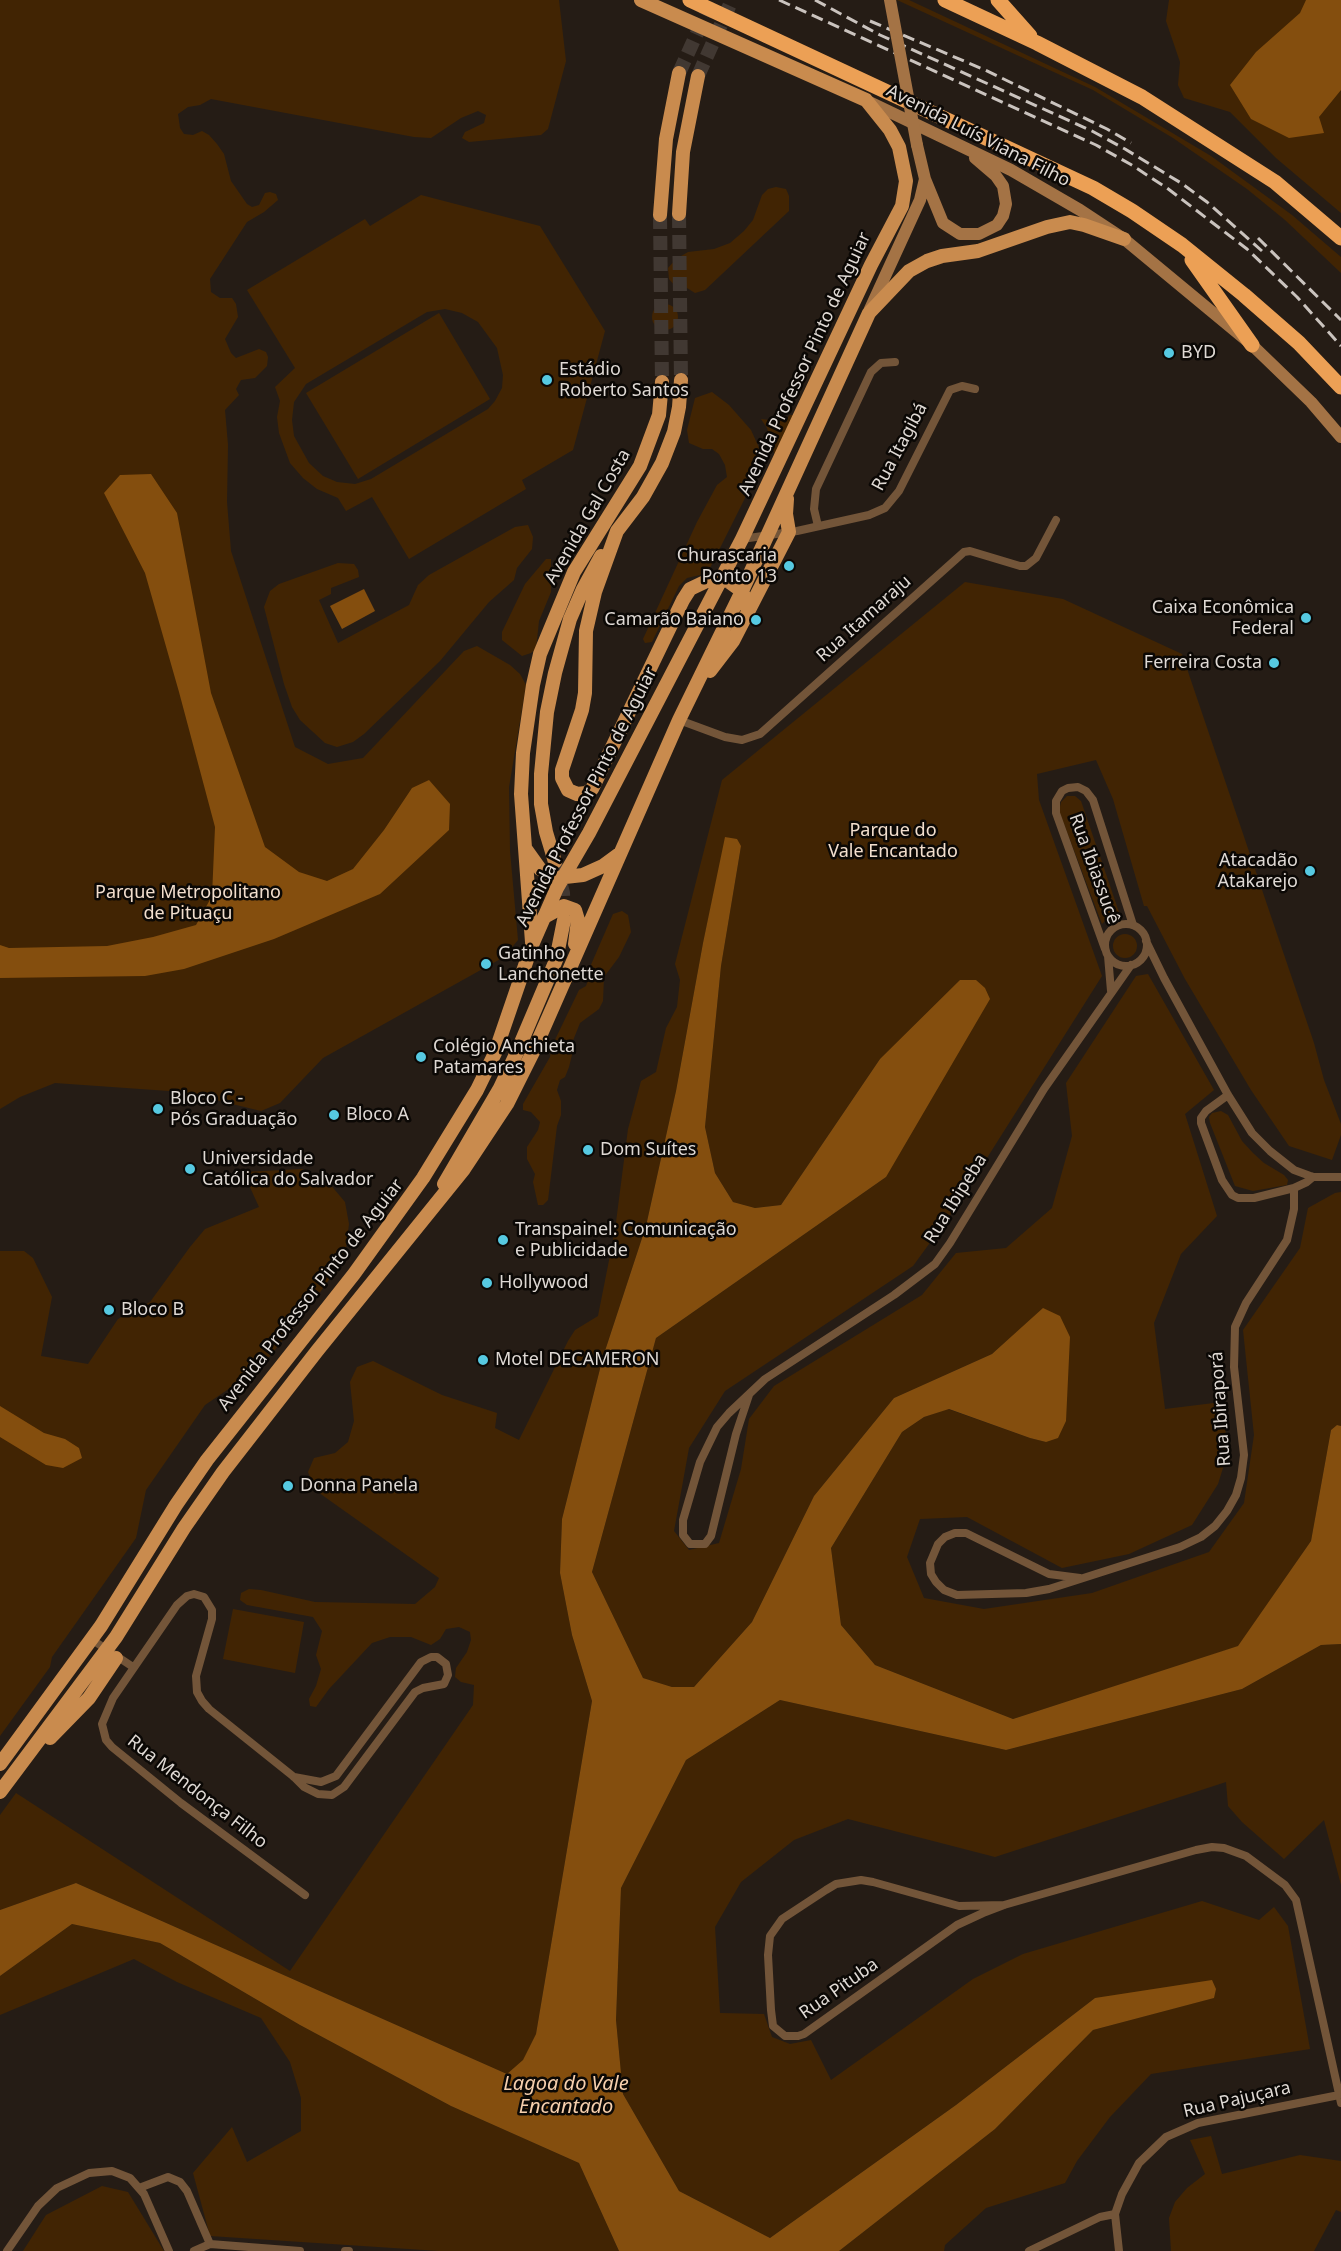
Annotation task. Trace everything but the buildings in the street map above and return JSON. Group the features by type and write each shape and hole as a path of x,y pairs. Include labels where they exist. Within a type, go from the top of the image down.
{"highway":[{"name":"Avenida Luís Viana Filho","path":"690,0 1085,183 1182,245 1299,343 1341,387"},
{"path":"945,0 1037,43 1142,97 1275,182 1341,238"},
{"path":"998,0 1037,43"},
{"path":"1182,245 1252,345"}],"main road":[{"name":"Avenida Luís Viana Filho","path":"641,0 866,100 1011,170 1080,210 1124,239 1252,345 1311,402 1341,437"},
{"path":"890,0 917,145 925,179 937,212 943,223 960,234 979,234 997,225 1003,216 1006,204 1003,186 996,176 960,146"},
{"path":"660,215 666,139 679,73"},
{"path":"679,214 683,152 698,76"},
{"name":"Avenida Professor Pinto de Aguiar","path":"0,1764 91,1640 207,1460 354,1274 423,1178 486,1074 532,945 562,879 742,539 870,265 902,206 906,181 899,147 890,130 866,100"},
{"path":"869,313 920,200 925,179"},
{"name":"Avenida Professor Pinto de Aguiar","path":"0,1792 111,1654 193,1514 317,1351 464,1169 507,1104 534,1050 679,720 742,591 869,313 909,271 942,256 978,252 1047,227 1070,222 1124,239"},
{"path":"555,862 541,804 541,774 549,702 555,673 570,619 583,589 617,531 643,497 662,464 674,432 681,380"},
{"name":"Avenida Gal Costa","path":"532,945 521,794 523,753 540,654 574,572 640,465 659,415 662,382"},
{"path":"692,694 733,640 789,532 786,514 788,488"},
{"path":"617,531 595,592 586,631 585,693 582,710 563,763 562,778 568,790 582,794 592,789 690,589 711,579 732,583 742,591 747,604 747,613"},
{"path":"588,833 586,862 593,869 598,868"},
{"path":"524,846 540,869 562,879 583,875 620,853"},
{"path":"544,917 564,906 575,910 578,914 571,964"},
{"path":"428,1216 500,1088 517,1053 556,960 564,920"},
{"path":"15,1773 89,1698 106,1673 111,1654"}],"street":[{"path":"818,526 814,509 816,489 871,372 881,363 895,362"},
{"name":"Rua Itagibá","path":"742,539 789,532 869,515 885,508 899,491 950,390 962,386 975,388"},
{"name":"Rua Itamaraju","path":"679,720 726,737 742,740 760,734 959,556 970,551 1026,566 1036,558 1056,520"},
{"name":"Rua Ibiassucê","path":"1107,952 1056,813 1056,801 1068,788 1078,787 1086,791 1093,800 1133,925"},
{"path":"1111,991 1107,936 1115,927 1133,925 1139,928 1228,1095 1252,1133 1294,1170 1313,1177 1341,1177"},
{"path":"1107,952 1119,964 1131,965 1142,958 1147,947 1146,941"},
{"path":"1142,958 1154,965 1164,978"},
{"name":"Rua Ibipeba","path":"749,1395 736,1434 711,1536 705,1544 690,1544 683,1535 683,1520 707,1444 717,1427 749,1395 765,1379 902,1289 935,1264 950,1244 1044,1089 1131,965"},
{"path":"1228,1095 1206,1111 1201,1122 1227,1188 1232,1195 1246,1199 1294,1188 1313,1177"},
{"name":"Rua Ibiraporá","path":"1080,1578 1048,1574 966,1533 955,1533 945,1537 938,1544 930,1563 931,1574 936,1582 944,1590 957,1595 1026,1593 1049,1589 1180,1547 1201,1537 1215,1526 1236,1495 1244,1455 1234,1367 1234,1327 1287,1240 1294,1209 1294,1188"},
{"name":"Rua Mendonça Filho","path":"294,1777 202,1701 197,1692 196,1676 212,1619 212,1610 204,1597 194,1594 181,1600 113,1698 102,1724 106,1740 181,1803 305,1895"},
{"path":"91,1640 134,1667"},
{"path":"437,1657 446,1664 448,1675 444,1684 414,1692 338,1793 326,1796 318,1794 308,1790 294,1777 321,1782 336,1776 421,1662 426,1658 437,1657"},
{"path":"106,1673 122,1684"},
{"name":"Rua Pituba","path":"1004,1905 968,1907 952,1905 861,1880 836,1884 782,1919 770,1936 768,1945 773,2026 785,2036 804,2034 969,1918 1004,1905 1196,1850 1212,1847 1224,1848 1246,1856 1285,1885 1296,1900 1340,2099"},
{"path":"952,1905 957,1914 957,1925"},
{"name":"Rua Pajuçara","path":"1119,2251 1115,2214 1139,2163 1166,2137 1198,2123 1340,2099"},
{"path":"7,2251 47,2196 89,2173 112,2171 130,2178 140,2188 169,2251"},
{"path":"140,2188 168,2177 180,2181 187,2191 210,2244"},
{"path":"1034,2250 1100,2217 1115,2214"},
{"path":"194,2251 210,2244 300,2251"}],"green space":[{"name":"Parque Metropolitano de Pituaçu","path":"0,0 559,0 566,61 548,129 541,135 469,142 462,138 465,132 484,123 486,115 478,111 461,118 431,138 414,137 211,99 200,105 188,107 178,114 180,128 184,134 193,135 202,131 217,144 224,154 231,181 247,204 252,207 259,205 265,193 270,192 276,194 278,200 247,222 210,279 211,292 220,298 232,298 236,304 238,317 225,339 231,353 236,358 259,349 266,352 268,357 267,366 255,378 241,380 236,389 239,395 225,410 228,445 227,502 231,551 295,747 328,764 363,758 464,651 477,646 510,665 520,674 526,685 509,787 510,851 518,940 504,957 323,1058 280,1103 261,1111 183,1092 55,1083 20,1097 0,1109"},
{"path":"897,0 909,0 1095,87 1211,156 1292,215 1341,257 1341,273 1285,220 1247,189 1173,138 1093,90"},
{"path":"1169,0 1341,0 1341,213 1276,158 1230,112 1184,98 1178,85 1180,62 1166,21"},
{"path":"776,187 786,189 789,196 789,211 705,290 695,293 687,288 675,286 669,279 668,268 676,259 688,252 714,249 730,243 753,220 762,195 768,189"},
{"name":"Estádio Roberto Santos","path":"421,195 540,226 605,331 573,450 522,480 526,489 409,559 372,497 346,511 338,498 317,489 290,463 279,433 277,417 280,401 275,387 295,368 247,290 365,219 370,226","holes":["445,309 462,313 478,322 497,348 503,375 502,388 488,409 371,479 355,484 337,482 323,476 309,463 294,436 292,420 294,402 306,384 427,312"]},
{"path":"665,304 674,308 678,317 674,326 665,330 656,326 652,317 656,308"},
{"path":"439,313 490,399 358,479 306,393"},
{"path":"712,392 729,405 751,430 761,452 760,468 710,568 700,575 687,578 679,586 652,642 645,643 643,639 697,522 717,485 727,477 725,465 719,454 712,449 703,449 689,443 687,430 695,398"},
{"path":"790,415 794,415 775,456 767,428 761,419 778,421 785,420"},
{"path":"528,525 533,537 532,549 517,568 514,580 489,602 440,661 364,734 353,742 337,747 325,743 300,720 292,707 284,684 264,607 270,591 279,584 338,563 354,564 359,577 331,588 331,594 319,600 338,643 409,605 418,585 429,575 515,527"},
{"path":"546,559 551,559 547,577 551,585 551,592 539,621 536,649 522,656 502,640 502,632 525,584"},
{"name":"Parque do Vale Encantado","path":"965,582 1063,599 1182,654 1314,1043 1324,1080 1341,1124 1341,1135 1332,1160 1289,1146 1251,1090 1185,979 1147,906 1144,906 1113,799 1096,760 1037,774 1039,800 1102,976 956,1207 913,1266 725,1391 689,1448 674,1531 689,1550 719,1543 741,1469 749,1419 774,1386 922,1295 956,1253 1006,1248 1052,1208 1072,1136 1066,1083 1136,976 1148,974 1214,1090 1185,1114 1217,1216 1181,1254 1154,1323 1165,1409 1222,1402 1228,1452 1218,1484 1192,1525 1129,1554 1062,1568 967,1517 920,1519 907,1557 924,1598 984,1609 1092,1593 1209,1552 1244,1503 1254,1435 1243,1330 1300,1248 1308,1208 1341,1192 1341,1426 1337,1425 1331,1430 1311,1541 1239,1646 1013,1719 875,1665 841,1625 831,1548 902,1432 924,1417 948,1409 1046,1442 1043,1309 992,1354 894,1398 814,1496 752,1622 694,1687 672,1687 643,1678 592,1572 656,1338 886,1177 880,1059 781,1205 755,1208 733,1202 715,1173 705,1127 721,966 741,846 726,837 703,943 676,1091 646,1226 603,1357 562,1519 560,1573 572,1635 592,1701 536,2034 523,2061 507,2074 76,1883 0,1910 0,1815 16,1793 290,1971 473,1705 474,1685 461,1682 455,1677 456,1668 467,1652 471,1640 470,1632 459,1627 446,1629 440,1639 431,1645 411,1637 390,1637 372,1643 329,1689 316,1707 310,1706 309,1699 321,1669 316,1655 322,1631 313,1617 247,1605 240,1600 241,1593 249,1589 315,1602 415,1604 435,1587 439,1578 315,1490 308,1472 314,1458 335,1453 348,1442 354,1421 350,1382 357,1367 373,1361 442,1395 497,1413 495,1428 519,1440 575,1330 598,1316 615,1230 628,1129 641,1081 656,1072 666,1028 677,1007 680,980 675,964 722,780"},
{"path":"1067,796 1075,796 1081,801 1120,915 1110,916 1102,924 1059,811 1061,802"},
{"path":"622,911 628,915 631,932 619,957 604,977 603,1001 599,1009 580,1023 572,1043 573,1051 569,1067 565,1077 560,1080 557,1090 561,1101 561,1115 557,1126 548,1200 543,1205 538,1205 533,1182 535,1174 527,1159 527,1147 538,1130 540,1122 531,1112 523,1110 523,1104 550,1057 552,1046 579,990 586,986 590,967 613,914"},
{"path":"1125,934 1134,937 1137,946 1134,955 1125,958 1116,955 1113,946 1116,937"},
{"path":"1221,1111 1228,1115 1242,1141 1253,1153 1284,1175 1288,1180 1287,1185 1253,1191 1235,1186 1210,1123 1209,1117 1212,1113"},
{"path":"302,1169 329,1183 345,1202 349,1224 346,1248 336,1270 261,1367 205,1405 146,1490 136,1538 52,1657 50,1667 0,1736 0,1251 24,1251 33,1258 52,1297 41,1356 88,1364 118,1319 150,1302 205,1229 259,1207 243,1172"},
{"path":"233,1609 304,1622 295,1673 223,1659"},
{"path":"1341,1644 1341,1885 1324,1820 1284,1859 1242,1822 1228,1806 1226,1782 995,1857 848,1819 794,1840 741,1882 715,1927 720,2013 764,2014 772,2037 790,2044 811,2040 831,2080 973,1979 1023,1954 1202,1901 1259,1920 1274,1907 1288,1926 1310,2049 1151,2074 1110,2117 1077,2161 1065,2183 986,2208 945,2245 944,2251 839,2251 995,2129 1093,2030 1213,1998 1095,1998 956,2105 770,2238 679,2191 623,2094 616,2020 621,1888 686,1760 780,1700 1006,1750 1242,1689 1321,1645"},
{"path":"72,1924 160,1943 300,2025 451,2106 579,2163 619,2251 439,2251 210,2236 193,2173 232,2127 247,2162 301,2131 301,2098 290,2062 261,2018 177,1982 134,1959 0,2015 0,1976"},
{"path":"1211,2136 1222,2174 1300,2155 1341,2161 1341,2212 1336,2210 1314,2251 1171,2251 1169,2218 1175,2202 1187,2188 1205,2174 1190,2140"},
{"path":"102,2186 128,2192 164,2251 23,2251 46,2215"}],"water":[{"path":"1306,0 1341,0 1341,90 1319,117 1324,133 1289,138 1251,119 1230,85 1256,52 1300,13"},
{"path":"151,474 177,513 211,693 265,847 299,872 327,881 353,869 384,830 412,788 429,780 450,804 449,830 380,894 274,939 184,969 145,976 0,978 0,945 9,948 107,946 153,937 196,925 212,896 215,827 179,692 145,573 104,493 120,475"},
{"path":"364,589 375,611 342,629 330,606"},
{"name":"Lagoa do Vale Encantado","path":"725,837 737,839 741,846 721,966 705,1127 715,1173 733,1202 755,1208 781,1205 880,1059 960,980 976,980 985,988 990,999 886,1177 656,1338 592,1572 643,1678 672,1687 694,1687 752,1622 814,1496 894,1398 992,1354 1043,1308 1060,1316 1070,1337 1066,1421 1058,1438 1046,1442 1030,1438 949,1409 924,1417 902,1432 831,1548 841,1625 875,1665 1013,1719 1238,1646 1311,1541 1331,1430 1337,1425 1341,1426 1341,1644 1321,1645 1242,1689 1006,1750 780,1700 686,1760 621,1888 616,2020 623,2094 679,2191 770,2238 956,2105 1095,1998 1212,1980 1216,1989 1214,1998 1093,2030 995,2129 839,2251 619,2251 579,2163 451,2106 300,2025 160,1943 72,1924 0,1976 0,1910 76,1883 507,2074 523,2060 536,2034 592,1701 572,1635 560,1573 562,1519 603,1357 646,1226 676,1091"},
{"path":"0,1406 44,1433 65,1439 79,1448 82,1458 63,1468 46,1465 0,1437"}],"tunnel":[{"path":"679,73 712,0"},
{"path":"698,76 732,0"},
{"path":"679,214 681,380"},
{"path":"660,215 662,382"},
{"path":"555,862 563,893 564,917"}],"railway":[{"path":"779,0 1096,145 1130,164 1167,188 1247,249 1297,297 1341,346"},
{"path":"815,0 880,35 1092,131 1125,149 1181,183 1207,202 1262,251"},
{"path":"870,21 985,70 1131,143"},
{"path":"1258,238 1341,320"}],"place":[{"name":"BYD","path":"1169,353"},
{"name":"Estádio Roberto Santos","path":"547,380"},
{"name":"Churascaria Ponto 13","path":"789,566"},
{"name":"Caixa Econômica Federal","path":"1306,618"},
{"name":"Camarão Baiano","path":"756,620"},
{"name":"Ferreira Costa","path":"1274,663"},
{"name":"Atacadão Atakarejo","path":"1310,871"},
{"name":"Gatinho Lanchonette","path":"486,964"},
{"name":"Colégio Anchieta Patamares","path":"421,1057"},
{"name":"Bloco C - Pós Graduação","path":"158,1109"},
{"name":"Bloco A","path":"334,1115"},
{"name":"Dom Suítes","path":"588,1150"},
{"name":"Universidade Católica do Salvador","path":"190,1169"},
{"name":"Transpainel: Comunicação e Publicidade","path":"503,1240"},
{"name":"Hollywood","path":"487,1283"},
{"name":"Bloco B","path":"109,1310"},
{"name":"Motel DECAMERON","path":"483,1360"},
{"name":"Donna Panela","path":"288,1486"}]}
